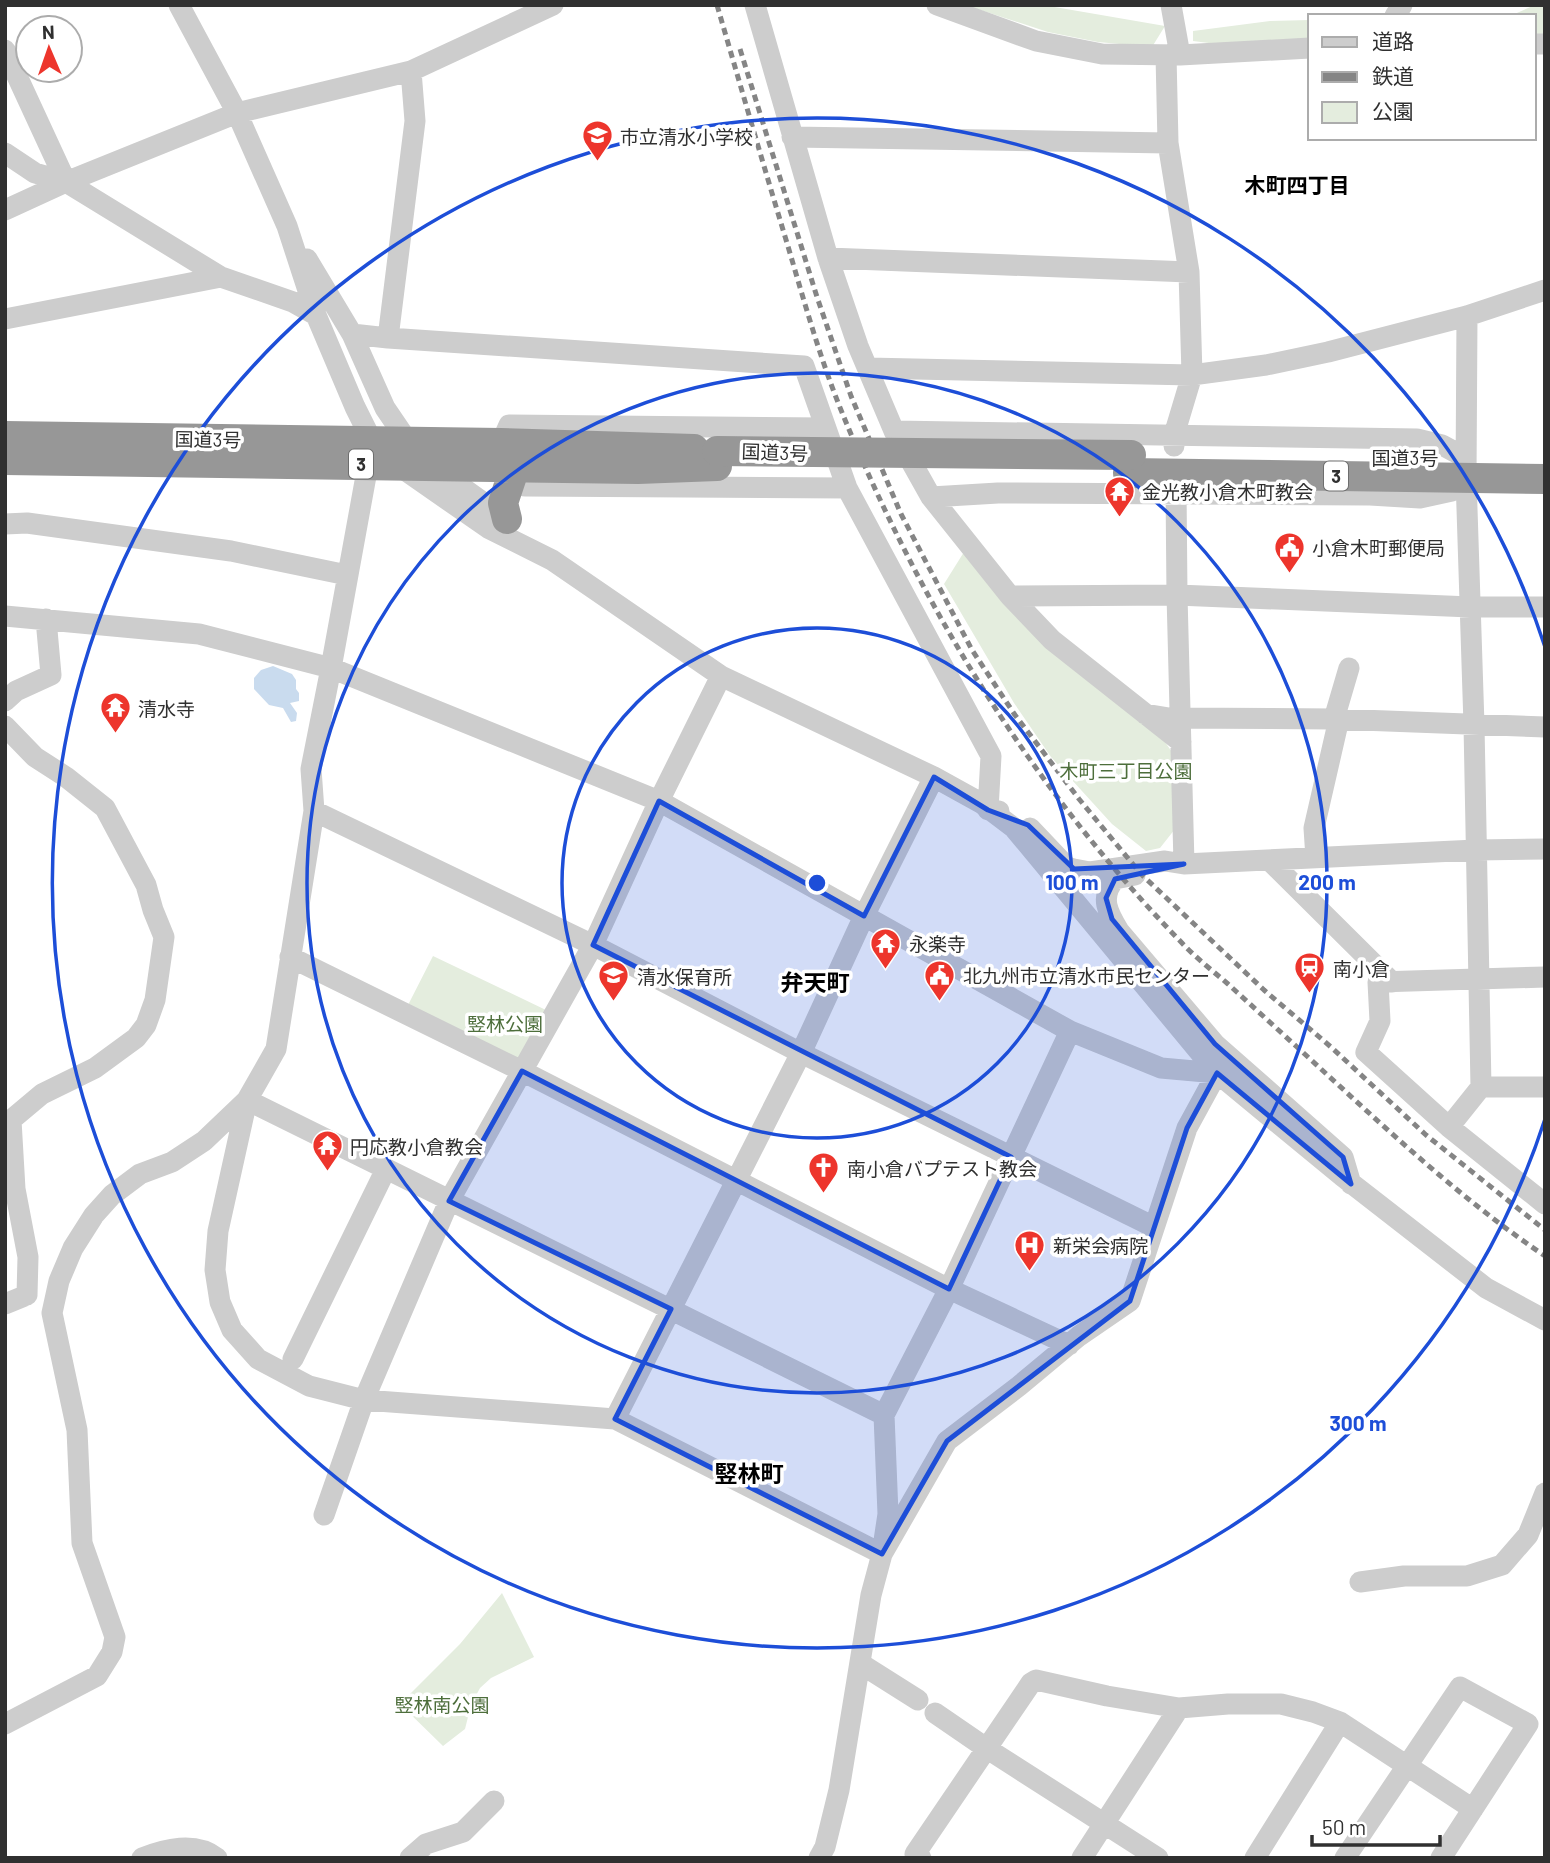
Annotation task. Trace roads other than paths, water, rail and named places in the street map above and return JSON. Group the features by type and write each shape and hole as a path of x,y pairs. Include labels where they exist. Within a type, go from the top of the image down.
{"highway":[{"name":"国道3号","path":"5,436 369,453 508,455 638,469 717,459 1466,468 1545,459"},
{"name":"国道3号","path":"5,460 369,453 431,466 508,455"},
{"path":"507,519 503,503 508,455"},
{"name":"国道3号","path":"1466,468 1545,479"}],"street":[{"path":"179,5 237,113 287,226 316,315 355,407 369,453"},
{"path":"5,210 66,181 237,113 411,71 553,5"},
{"path":"754,5 828,258 858,345 894,431 930,497 1010,596 1052,640 1181,742"},
{"path":"937,5 1037,41 1102,54 1173,55 1308,48"},
{"path":"1171,5 1173,55 1168,143 1189,272 1192,375 1174,441"},
{"path":"5,50 66,181"},
{"path":"388,338 415,121 411,71"},
{"path":"792,137 1168,143"},
{"path":"5,153 36,173 66,181 221,277 293,302 316,315"},
{"path":"287,226 352,334 385,408 369,453"},
{"path":"828,258 1189,272"},
{"path":"5,318 221,277"},
{"path":"868,368 1192,375 1266,365 1328,352 1467,316 1545,290"},
{"path":"5,1724 97,1676 112,1652 115,1637 82,1543 77,1430 52,1312 59,1282 74,1248 94,1215 112,1195 140,1174 172,1162 204,1141 247,1100 276,1049 314,811 311,769 369,453 375,433 374,422 347,358 338,310"},
{"path":"1449,1127 1481,1087 1466,468 1467,316"},
{"path":"352,334 804,366 847,488 991,756 988,810"},
{"path":"355,407 351,428 337,438 369,453 488,528 552,560"},
{"path":"826,428 509,425 508,455 525,486 847,488"},
{"path":"894,431 1174,441 1417,439 1442,444 1466,468"},
{"path":"431,466 507,519 552,560 721,676 934,777 1014,828 1217,1073 1352,1184 1486,1288 1545,1320"},
{"path":"930,497 1176,490 1420,498 1452,491 1466,468"},
{"path":"1176,490 1184,864"},
{"path":"5,524 27,523 231,551 347,575"},
{"path":"1010,596 1177,595 1471,607 1545,607"},
{"path":"5,616 199,634 331,668 659,801 1070,1031 1161,1068 1217,1073"},
{"path":"5,701 16,691 51,675 46,619"},
{"path":"1315,858 1314,828 1349,668"},
{"path":"324,1514 364,1400 449,1201 593,945 659,801 721,676"},
{"path":"1141,713 1180,718 1337,719 1545,727"},
{"path":"5,726 35,757 66,776 105,808 146,885 164,937 155,1000 146,1024 136,1038 95,1069 42,1094 11,1120 15,1189 27,1257 27,1295"},
{"path":"615,1419 801,1053 864,916 934,777"},
{"path":"988,810 1007,813 1028,825 1067,867 1090,872 1165,861 1184,864 1545,849"},
{"path":"314,811 593,945 801,1053 1154,1227"},
{"path":"1270,861 1392,982"},
{"path":"1184,864 1168,870 1115,879 1106,898 1111,919 1215,1044 1343,1157 1352,1184"},
{"path":"290,957 522,1071 948,1289 1069,1345"},
{"path":"1545,977 1378,982 1380,1021 1366,1052 1449,1127 1545,1205"},
{"path":"819,1858 825,1847 839,1790 871,1595 883,1554 888,1514 884,1415 948,1289 1070,1031"},
{"path":"883,1554 947,1441 1069,1345 1130,1301 1187,1128 1217,1073"},
{"path":"1481,1087 1545,1087"},
{"path":"247,1100 884,1415"},
{"path":"247,1100 218,1231 215,1269 220,1302 253,1366 309,1386 364,1400 615,1419 883,1554"},
{"path":"293,1359 386,1169"},
{"path":"5,1304 27,1295"},
{"path":"27,1295 52,1312"},
{"path":"1360,1582 1404,1576 1467,1576 1502,1565 1528,1535 1545,1493"},
{"path":"861,1664 1158,1858"},
{"path":"921,1858 915,1854 1031,1683 1036,1680 1179,1708 1281,1704 1340,1722 1473,1809"},
{"path":"1345,1858 1460,1687 1528,1724 1441,1858"},
{"path":"1082,1858 1179,1708"},
{"path":"1255,1858 1340,1722"},
{"path":"410,1858 426,1844 463,1832 494,1801"},
{"path":"142,1858 168,1848 195,1849 217,1858"}],"water":[{"path":"273,666 292,674 296,680 299,701 290,703 297,713 296,721 291,722 283,708 269,705 254,689 254,678 261,670"}],"railway":[{"path":"717,5 811,324 839,405 905,551 984,691 1076,822 1127,884 1187,949 1417,1156 1480,1208 1545,1256"},
{"path":"740,49 817,297 851,396 901,514 972,650 1015,715 1141,874 1264,990 1331,1047 1426,1135 1545,1230"}],"place":[{"name":"市立清水小学校","path":"597,163"},
{"name":"金光教小倉木町教会","path":"1119,518"},
{"name":"小倉木町郵便局","path":"1289,574"},
{"name":"清水寺","path":"115,735"},
{"name":"永楽寺","path":"886,970"},
{"name":"南小倉","path":"1310,995"},
{"name":"北九州市立清水市民センター","path":"940,1002"},
{"name":"清水保育所","path":"614,1003"},
{"name":"円応教小倉教会","path":"327,1173"},
{"name":"南小倉バプテスト教会","path":"824,1195"},
{"name":"新栄会病院","path":"1030,1272"}],"district":[{"name":"木町四丁目","path":"1297,184"},
{"name":"弁天町","path":"815,982"},
{"name":"竪林町","path":"749,1473"}],"park label":[{"name":"木町三丁目公園","path":"1126,770"},
{"name":"竪林公園","path":"505,1023"},
{"name":"竪林南公園","path":"442,1704"}]}
